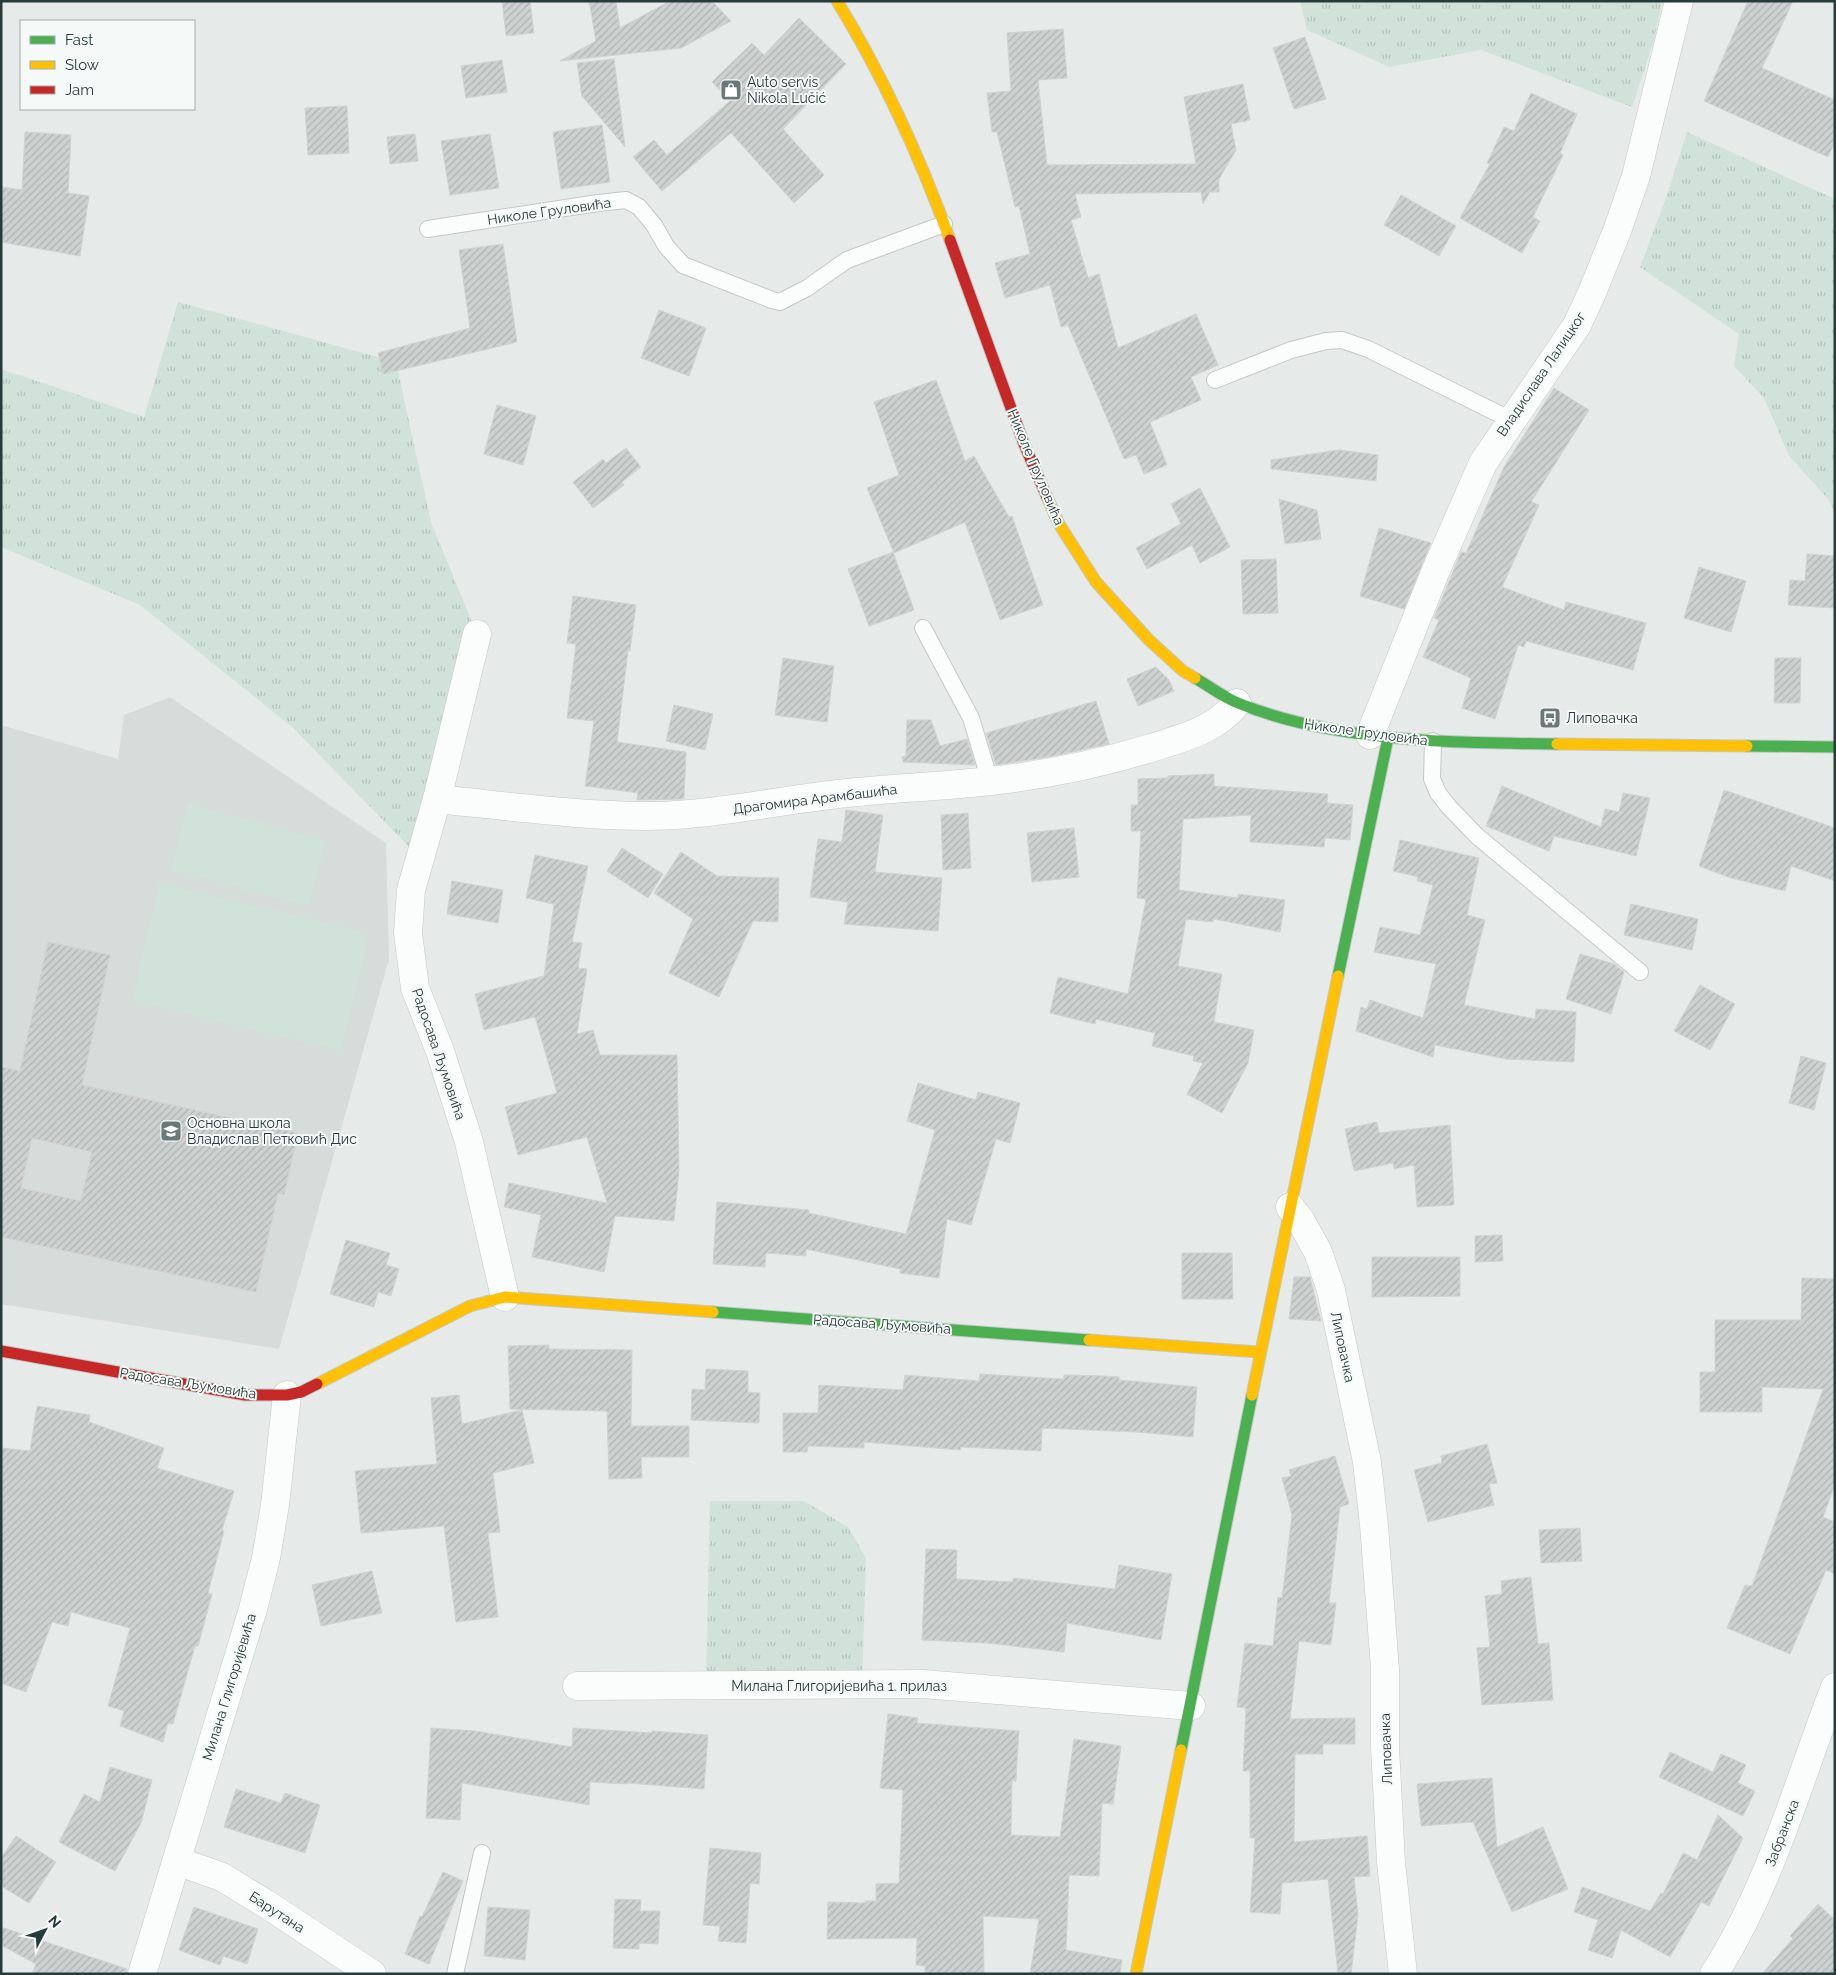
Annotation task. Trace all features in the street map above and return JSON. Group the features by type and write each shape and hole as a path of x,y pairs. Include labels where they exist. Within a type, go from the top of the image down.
{"street":[{"name":"Николе Груловића","path":"837,1 860,39 888,93 944,224 1024,444 1059,524 1096,582 1119,609 1183,671 1237,703 1300,723 1379,736 1433,741 1532,744 1835,747"},
{"name":"Владислава Лалицког","path":"1379,736 1429,587 1483,463 1577,325 1597,280 1636,176 1679,1"},
{"name":"Радосава Љумовића","path":"477,634 437,799 411,890 408,933 415,988 440,1051 469,1142 505,1297"},
{"name":"Драгомира Арамбашића","path":"437,799 557,811 650,816 741,809 838,794 990,781 1062,771 1125,756 1215,725 1237,703"},
{"path":"1136,1974 1191,1706 1259,1352 1290,1207 1379,736"},
{"name":"Липовачка","path":"1290,1207 1301,1220 1318,1252 1331,1290 1367,1462 1374,1525 1385,1669 1391,1862 1403,1974"},
{"name":"Радосава Љумовића","path":"1,1351 245,1395 287,1395 301,1392 470,1306 505,1297 1259,1352"},
{"name":"Милана Глигоријевића","path":"142,1974 253,1609 266,1558 287,1395"},
{"name":"Милана Глигоријевића 1. прилаз","path":"577,1686 923,1684 1191,1706"},
{"name":"Забранска","path":"1714,1974 1755,1899 1771,1863 1835,1687"},
{"name":"Барутана","path":"177,1861 222,1877 372,1974"}],"lane":[{"name":"Николе Груловића","path":"428,229 626,200 639,207 654,225 666,246 683,265 780,302 807,288 847,260 944,224"},
{"path":"1215,380 1292,350 1326,341 1342,340 1368,349 1511,420"},
{"path":"923,628 971,718 990,781"},
{"path":"1433,741 1432,779 1438,793 1449,807 1477,836 1640,972"},
{"path":"455,1974 482,1853"}],"shaded area":[{"name":"Основна школа Владислав Петковић Дис","path":"170,697 386,843 389,959 279,1349 1,1304 1,725 118,759 124,715"}],"green space":[{"path":"1300,1 1662,1 1654,40 1632,107 1481,50 1389,67 1307,30"},
{"path":"1687,132 1835,199 1835,513 1828,499 1789,456 1764,398 1734,366 1739,334 1640,267 1666,198"},
{"path":"178,302 396,362 431,522 477,634 420,858 292,727 140,605 1,547 1,369 144,417"},
{"path":"188,804 326,840 309,906 171,870"},
{"path":"159,883 369,933 341,1051 132,1001"},
{"path":"710,1501 804,1501 848,1527 866,1558 862,1688 706,1681"}],"building":[{"path":"502,1 530,1 534,33 506,36"},
{"path":"589,1 616,1 620,28 670,1 712,1 731,21 681,48 560,61 596,41"},
{"path":"1748,1 1793,1 1762,68 1835,100 1835,142 1828,157 1704,101"},
{"path":"799,18 846,64 783,129 824,175 794,203 731,133 662,191 633,157 654,140 667,155 730,101 712,82 752,43 764,55"},
{"path":"1063,29 1067,78 1038,80 1047,165 1196,164 1184,97 1243,84 1250,120 1231,124 1236,150 1219,179 1219,192 1210,192 1203,204 1201,192 1075,194 1081,217 1071,220 1088,278 1099,274 1118,348 1196,314 1218,365 1191,377 1201,400 1150,422 1167,465 1144,474 1136,455 1124,459 1068,325 1061,327 1050,285 1005,298 995,263 1030,254 1019,206 1015,207 997,132 992,132 987,93 1011,91 1007,33"},
{"path":"1305,37 1326,99 1294,109 1273,48"},
{"path":"614,59 625,147 582,96 577,63"},
{"path":"502,60 507,92 466,98 461,66"},
{"path":"1531,93 1577,114 1560,153 1563,155 1533,217 1540,221 1522,253 1460,218 1490,164 1487,163 1504,127 1514,131"},
{"path":"347,106 349,153 308,155 305,108"},
{"path":"602,125 610,182 561,189 553,132"},
{"path":"25,132 71,135 68,193 89,196 80,256 1,242 1,187 22,190"},
{"path":"415,134 418,161 390,164 387,137"},
{"path":"490,134 499,188 450,195 441,141"},
{"path":"1401,195 1456,226 1439,256 1384,225"},
{"path":"503,244 517,342 383,374 378,353 470,328 459,250"},
{"path":"659,310 706,328 689,376 641,358"},
{"path":"936,380 965,461 974,456 1009,517 1012,516 1043,605 1000,620 965,522 894,553 867,488 899,475 874,402"},
{"path":"1554,388 1589,410 1531,502 1539,505 1502,587 1564,610 1566,602 1646,623 1633,670 1526,641 1524,647 1518,645 1495,719 1462,708 1471,678 1423,657 1439,620 1434,618 1461,552 1466,553 1504,467"},
{"path":"497,405 536,416 523,465 484,454"},
{"path":"626,448 641,467 622,482 624,485 593,508 573,482 603,459 606,463"},
{"path":"1339,450 1378,455 1376,481 1271,469 1271,460"},
{"path":"1200,488 1230,547 1200,563 1192,545 1147,569 1136,548 1181,524 1171,504"},
{"path":"1279,499 1317,510 1321,539 1285,544"},
{"path":"1379,528 1431,543 1404,609 1360,596"},
{"path":"893,552 914,610 869,626 848,569"},
{"path":"1807,554 1835,556 1835,608 1788,605 1790,580 1805,581"},
{"path":"1276,559 1278,613 1243,614 1241,560"},
{"path":"1699,567 1746,581 1731,632 1684,618"},
{"path":"573,596 636,605 630,651 628,651 617,742 686,752 684,799 637,800 638,793 585,786 594,721 567,718 576,644 567,643"},
{"path":"783,658 834,666 827,722 775,715"},
{"path":"1775,658 1801,658 1800,703 1774,703"},
{"path":"1156,667 1169,680 1174,691 1138,706 1127,679"},
{"path":"1096,701 1109,744 1049,757 996,765 986,733"},
{"path":"674,705 713,714 705,750 666,741"},
{"path":"907,720 931,720 940,746 967,739 975,765 903,762 902,757 906,756"},
{"path":"1214,774 1214,786 1328,794 1327,803 1353,805 1350,840 1325,838 1324,847 1250,842 1251,815 1183,819 1179,890 1238,898 1238,894 1285,900 1280,932 1214,919 1213,922 1186,919 1178,966 1222,974 1214,1022 1254,1030 1248,1063 1222,1113 1187,1094 1203,1063 1193,1061 1194,1056 1152,1046 1155,1033 1096,1019 1095,1024 1050,1013 1058,977 1128,994 1146,899 1137,898 1141,831 1131,831 1131,805 1138,805 1138,779"},
{"path":"1502,786 1601,827 1605,809 1619,812 1623,793 1650,798 1636,856 1554,836 1549,851 1486,826"},
{"path":"1724,790 1835,828 1835,881 1791,866 1785,891 1731,878 1699,866"},
{"path":"846,810 883,815 875,872 942,878 938,931 844,924 848,902 810,897 818,839 842,842"},
{"path":"968,813 971,868 943,870 941,815"},
{"path":"1074,828 1079,877 1032,882 1027,833"},
{"path":"1400,840 1479,858 1467,915 1485,920 1464,1005 1535,1019 1536,1009 1576,1012 1574,1062 1506,1059 1435,1045 1433,1057 1356,1031 1361,1007 1367,1009 1370,1000 1423,1018 1436,964 1374,952 1380,927 1420,935 1433,885 1417,881 1418,877 1393,871"},
{"path":"622,848 663,874 648,898 607,871"},
{"path":"681,852 717,876 779,878 778,922 753,921 719,997 669,973 693,919 654,893"},
{"path":"535,855 588,866 572,942 582,943 578,968 587,969 577,1034 593,1030 600,1055 677,1055 679,1171 674,1221 615,1216 604,1272 532,1257 541,1215 504,1207 509,1183 607,1203 587,1137 518,1155 505,1107 557,1093 535,1017 484,1030 475,994 544,976 554,904 526,898"},
{"path":"452,881 503,890 498,923 447,914"},
{"path":"1631,904 1698,919 1692,950 1624,935"},
{"path":"48,942 110,955 82,1085 298,1133 284,1195 278,1193 256,1292 1,1237 1,1067 20,1071","holes":["32,1138 92,1152 81,1201 21,1188"]},
{"path":"1580,954 1614,964 1624,972 1611,1014 1566,999"},
{"path":"1700,985 1735,1004 1710,1050 1674,1031"},
{"path":"1801,1056 1826,1063 1814,1110 1789,1103"},
{"path":"918,1083 976,1100 978,1092 1020,1103 1010,1143 996,1139 971,1225 947,1219 939,1278 900,1273 900,1269 806,1249 806,1256 766,1253 765,1267 713,1264 717,1202 809,1210 809,1213 906,1234 935,1130 907,1121"},
{"path":"1377,1122 1379,1133 1450,1125 1454,1205 1417,1207 1414,1165 1394,1169 1393,1163 1354,1171 1345,1129"},
{"path":"1502,1235 1503,1261 1475,1262 1475,1236"},
{"path":"346,1240 390,1253 386,1265 399,1269 391,1296 378,1292 374,1307 330,1294"},
{"path":"1182,1253 1232,1253 1233,1299 1182,1299"},
{"path":"1372,1257 1460,1257 1460,1296 1372,1297"},
{"path":"1294,1277 1310,1277 1321,1321 1289,1319"},
{"path":"1802,1278 1835,1279 1835,1484 1823,1517 1835,1522 1835,1574 1826,1570 1790,1654 1727,1628 1745,1585 1752,1586 1823,1389 1762,1387 1762,1412 1700,1412 1700,1372 1715,1372 1715,1320 1801,1320"},
{"path":"549,1345 549,1349 632,1350 631,1426 689,1426 689,1457 641,1457 642,1478 609,1479 607,1411 510,1409 508,1346"},
{"path":"706,1369 748,1371 748,1392 760,1393 759,1423 691,1420 692,1389 705,1390"},
{"path":"980,1374 1064,1379 1064,1375 1104,1376 1119,1377 1119,1380 1197,1387 1193,1437 1137,1432 1042,1428 1041,1451 961,1447 960,1450 864,1442 864,1448 808,1446 807,1452 783,1452 783,1413 818,1413 819,1385 903,1390 905,1375 979,1381"},
{"path":"459,1395 462,1424 522,1410 534,1463 493,1473 500,1532 488,1533 498,1617 456,1622 444,1526 361,1533 355,1471 437,1464 431,1398"},
{"path":"37,1406 90,1415 89,1422 164,1448 157,1468 234,1491 222,1530 224,1531 208,1593 212,1594 198,1646 195,1646 173,1724 168,1723 163,1742 120,1726 124,1711 108,1706 130,1628 71,1612 68,1626 52,1622 26,1692 1,1683 1,1448 30,1451"},
{"path":"1487,1444 1497,1483 1489,1484 1494,1505 1428,1522 1414,1470 1442,1463 1441,1456"},
{"path":"1335,1456 1349,1504 1340,1507 1329,1603 1336,1603 1331,1645 1299,1641 1290,1719 1355,1718 1355,1744 1323,1744 1323,1754 1295,1754 1294,1842 1367,1836 1370,1876 1354,1877 1358,1915 1351,1974 1338,1974 1328,1879 1282,1883 1280,1914 1250,1912 1255,1838 1250,1838 1250,1771 1243,1771 1246,1708 1237,1707 1245,1643 1273,1646 1278,1597 1282,1598 1292,1515 1282,1478 1291,1476 1289,1470"},
{"path":"1580,1528 1582,1561 1541,1563 1539,1530"},
{"path":"926,1549 957,1550 956,1579 1013,1582 1013,1578 1115,1589 1119,1565 1172,1574 1161,1640 1067,1623 1064,1652 987,1643 922,1640"},
{"path":"372,1571 382,1613 321,1626 312,1585"},
{"path":"1531,1577 1538,1644 1549,1643 1553,1700 1482,1705 1477,1648 1490,1647 1485,1596 1502,1594 1501,1581"},
{"path":"888,1714 918,1718 917,1723 1019,1731 1016,1781 1012,1781 1011,1835 1060,1837 1074,1739 1121,1746 1113,1804 1102,1803 1099,1876 1069,1875 1066,1950 1122,1960 1120,1974 1030,1974 1039,1919 983,1916 984,1974 925,1974 925,1966 916,1965 917,1938 827,1939 828,1902 865,1903 865,1901 876,1901 876,1884 899,1883 903,1790 880,1788"},
{"path":"431,1728 475,1731 572,1747 573,1728 708,1735 704,1789 590,1782 589,1805 462,1783 460,1820 426,1818"},
{"path":"1670,1752 1713,1772 1721,1754 1746,1765 1738,1783 1755,1791 1743,1816 1659,1777"},
{"path":"110,1767 152,1780 141,1823 115,1871 59,1842 84,1794 100,1802"},
{"path":"1492,1778 1497,1847 1543,1827 1568,1889 1512,1912 1473,1822 1421,1826 1417,1784"},
{"path":"236,1789 281,1803 285,1793 320,1805 305,1853 224,1827"},
{"path":"1718,1815 1743,1838 1709,1906 1701,1902 1670,1957 1621,1930 1612,1958 1588,1950 1598,1920 1574,1912 1582,1887 1650,1911 1661,1893 1663,1894 1683,1853 1697,1860"},
{"path":"16,1836 56,1862 29,1903 1,1886 1,1858"},
{"path":"710,1848 761,1853 759,1884 750,1883 746,1943 718,1941 720,1926 703,1925"},
{"path":"443,1872 463,1881 429,1964 405,1954 420,1916 422,1917"},
{"path":"615,1899 641,1900 640,1911 660,1911 658,1944 639,1943 639,1949 613,1948"},
{"path":"1818,1904 1835,1920 1835,1974 1762,1974 1793,1938 1790,1936"},
{"path":"194,1907 258,1929 247,1964 223,1956 220,1965 179,1950"},
{"path":"488,1907 530,1910 525,1960 484,1956"},
{"path":"1,1927 127,1969 127,1974 32,1974 36,1964 1,1945"}],"traffic: fast":[{"path":"1195,678 1221,695 1238,703 1275,716 1314,726 1395,738 1477,743 1557,744"},
{"path":"1338,976 1388,738"},
{"path":"1747,746 1835,747"},
{"path":"713,1312 1089,1340"},
{"path":"1181,1750 1252,1395"}],"traffic: slow":[{"path":"837,1 885,88 926,178 950,240"},
{"path":"1047,497 1059,524 1096,582 1149,640 1183,671 1195,678"},
{"path":"1557,744 1747,746"},
{"path":"1252,1395 1338,976"},
{"path":"317,1384 470,1306 505,1297 713,1312"},
{"path":"1089,1340 1259,1352"},
{"path":"1136,1974 1181,1750"}],"traffic: jam":[{"path":"950,240 1024,444 1047,497"},
{"path":"1,1351 245,1395 287,1395 301,1392 317,1384"}],"place":[{"name":"Auto servis Nikola Lučić","path":"731,90"},
{"name":"Липовачка","path":"1550,718"},
{"name":"Основна школа Владислав Петковић Дис","path":"171,1131"}]}
